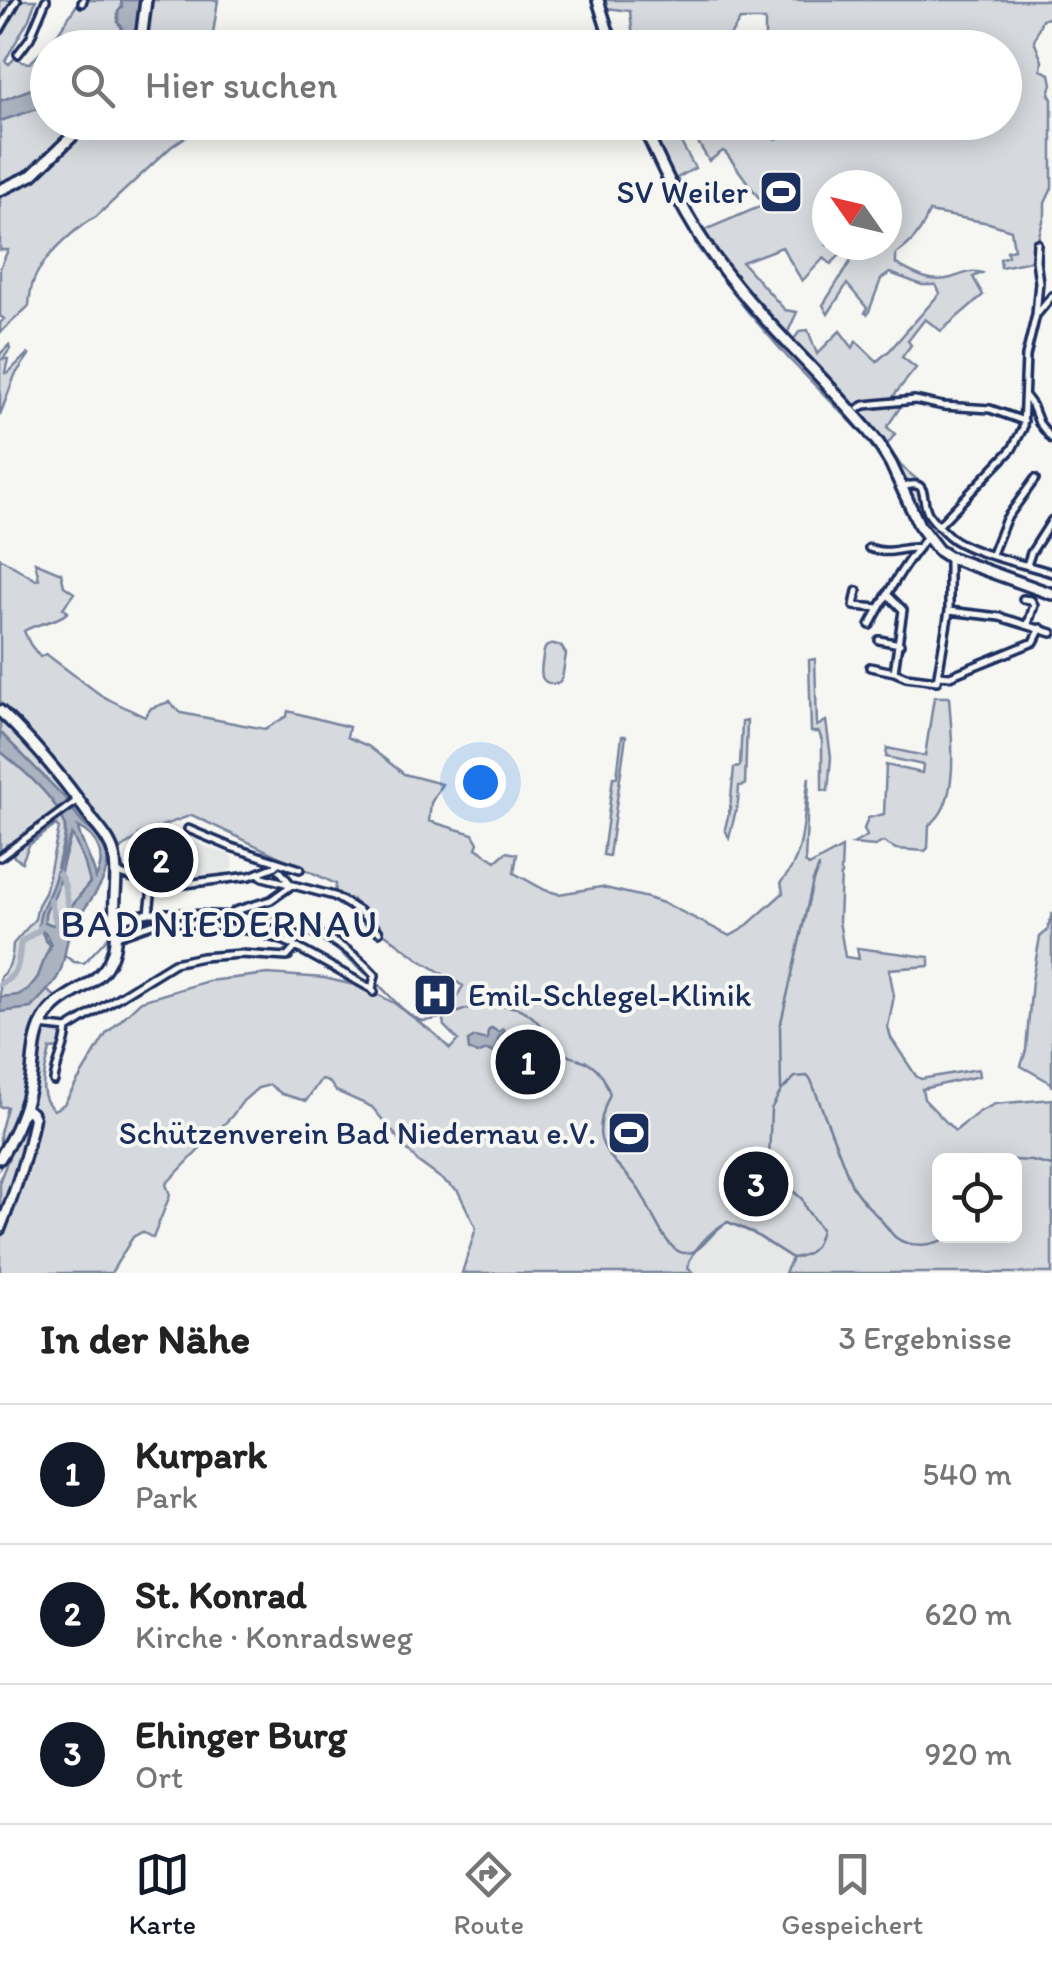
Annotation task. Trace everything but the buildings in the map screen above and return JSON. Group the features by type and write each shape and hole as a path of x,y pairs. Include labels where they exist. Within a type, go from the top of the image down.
{"main road":[{"path":"142,30 146,0"},
{"path":"598,0 607,30"},
{"path":"0,190 32,176 69,140"},
{"path":"651,140 680,202 719,264 869,432 891,464 927,538 948,558 1052,594"},
{"path":"0,711 37,750 111,846 117,873 116,928 106,968 58,1002 40,1026 24,1108 0,1158"}],"street":[{"path":"0,30 18,0"},
{"path":"33,30 46,0"},
{"path":"18,54 30,38"},
{"path":"938,526 1018,439 1024,421 1026,356 1036,315 1037,243"},
{"path":"1036,315 1052,296"},
{"path":"1026,398 1052,439"},
{"path":"859,408 915,400 997,410 1024,421"},
{"path":"992,554 1006,518 1036,479"},
{"path":"904,490 921,487 926,509 956,542 1052,572"},
{"path":"1027,565 1052,520"},
{"path":"870,625 927,538"},
{"path":"869,548 887,553 918,548"},
{"path":"938,678 949,611 948,558"},
{"path":"857,591 854,606 879,608"},
{"path":"887,594 903,610 894,672"},
{"path":"1023,599 1034,604 1028,624"},
{"path":"949,611 1000,617 1052,633"},
{"path":"870,667 906,678 950,676 1034,642 1041,628"},
{"path":"880,640 900,644"},
{"path":"0,858 76,801"},
{"path":"188,829 300,869"},
{"path":"174,886 161,874 184,842"},
{"path":"117,873 137,878 152,888 250,876 277,863"},
{"path":"280,872 292,885"},
{"path":"258,873 263,878 318,890 350,904 379,932"},
{"path":"231,916 271,900 292,885"},
{"path":"150,914 152,888"},
{"path":"150,914 231,916 292,923 349,950 374,973 373,990 296,947 247,930 169,920 116,928 150,914"},
{"path":"40,1026 67,1028 174,963 240,954 287,957 296,947"},
{"path":"54,1082 67,1028"},
{"path":"0,1228 28,1148 34,1118 24,1108"}],"shaded area":[{"path":"0,0 36,0 5,61 9,64 16,57 30,63 30,90 0,101"},
{"path":"80,0 121,0 118,23 122,27 60,30"},
{"path":"121,0 141,0 138,30 121,30 118,12"},
{"path":"141,0 218,0 214,30 138,30"},
{"path":"594,0 1052,0 1052,18 1042,19 1034,41 1042,61 1041,70 1050,74 1052,84 1052,188 1045,203 1036,260 1001,267 1000,259 1014,249 1011,230 929,212 916,236 902,249 902,170 812,170 812,260 822,260 802,281 782,247 742,262 785,310 797,312 788,332 794,339 800,331 808,330 817,354 840,331 853,348 856,341 877,361 940,293 936,285 922,285 890,273 881,279 868,314 847,284 828,314 823,305 851,260 896,260 896,264 929,279 982,273 973,277 983,295 941,331 925,319 908,341 911,345 902,357 916,368 892,401 905,400 887,427 895,434 887,445 901,466 927,488 928,500 905,511 886,468 864,435 789,359 698,248 642,140 679,140 695,168 677,178 705,230 764,205 726,153 723,151 709,161 697,140 1022,140 1022,30 765,30 765,20 740,20 734,30 632,30 630,11 607,8 615,30 604,30"},
{"path":"30,90 30,111 0,121 0,101"},
{"path":"30,110 30,140 181,140 58,246 35,276 29,306 0,333 4,319 0,316 0,268 8,250 0,250 0,121"},
{"path":"9,345 3,359 8,359 5,373 29,355 15,375 0,415 0,354"},
{"path":"0,558 36,580 39,579 35,562 61,573 64,586 74,593 63,608 68,612 24,631 40,657 46,654 102,696 145,717 151,708 169,702 181,713 265,729 287,716 288,711 349,727 347,737 368,746 404,774 442,784 431,803 429,821 473,834 478,843 476,848 496,861 506,852 517,854 514,873 559,894 601,887 648,898 730,936 783,893 781,882 800,846 809,777 805,862 809,866 842,848 839,921 845,957 859,959 857,948 929,957 929,966 889,969 894,996 888,1027 891,1038 921,1079 978,1069 979,1076 922,1089 924,1099 955,1131 995,1104 1052,1099 1052,1273 785,1273 792,1258 752,1232 728,1222 697,1248 688,1268 693,1273 462,1273 476,1228 458,1191 417,1161 372,1107 336,1091 321,1079 306,1101 282,1094 270,1085 258,1088 243,1101 166,1184 170,1195 153,1238 142,1232 133,1237 111,1273 0,1273 0,1180 12,1149 0,1167 0,1133 7,1107 0,1107 0,1012 14,1009 46,990 58,998 47,1028 67,1029 62,1048 50,1049 43,1082 45,1097 54,1110 64,1104 106,1034 141,1001 208,981 268,974 324,978 363,987 394,1003 450,1049 458,1040 443,1020 463,986 373,925 353,900 352,905 335,894 336,884 192,815 139,834 107,855 97,834 0,732"},
{"path":"554,644 566,654 562,679 557,684 545,681 541,672 545,648"},
{"path":"815,659 817,726 826,721 831,757 828,791 822,790 822,741 819,732 811,732 809,660"},
{"path":"934,697 949,697 952,766 946,801 929,825 928,848 896,849 883,842 875,846 853,844 867,836 864,829 868,818 884,814 886,765 922,773 923,765 886,757 887,748 925,756"},
{"path":"747,721 745,785 739,786 729,838 725,829 734,768 740,766 742,722"},
{"path":"0,732 100,838 107,866 100,886 70,932 57,978 31,1008 0,1012 0,997 18,995 28,989 50,949 45,932 39,930 39,918 57,873 65,826 48,796 0,751","holes":["78,827 99,848 96,878 92,865","72,834 90,883 52,925 45,922 45,915"]},
{"path":"622,736 626,736 609,856 603,855"},
{"path":"0,751 52,801 65,832 54,881 41,913 40,928 50,945 42,966 36,981 25,992 0,997 0,977 7,970 13,944 35,919 45,893 59,828 56,825 29,845 22,862 14,857 10,843 0,853"},
{"path":"150,832 182,843 172,856 148,845 144,837"},
{"path":"72,833 90,882 52,925 45,922 44,913 51,903"},
{"path":"188,840 230,855 232,869 226,876 216,878 176,866 179,852"},
{"path":"1052,913 1052,1087 1021,1066 1040,937 1047,931"},
{"path":"492,1028 505,1031 494,1053 487,1050 477,1054 469,1050 468,1041 475,1037 487,1040"},
{"path":"728,1222 792,1258 785,1273 693,1273 688,1268 694,1251 715,1229"}],"waterway":[{"path":"781,1091 780,1027 819,867"},
{"path":"59,874 71,913"},
{"path":"50,899 61,927"},
{"path":"119,929 157,918 286,926 332,946 370,977"},
{"path":"0,984 15,971 21,942 42,925"},
{"path":"43,931 51,945"},
{"path":"65,956 84,963 112,933"},
{"path":"379,985 402,1008 424,1021 482,1006 517,1008 532,1017 567,1055 593,1066 610,1094 601,1122 604,1146 677,1251 696,1250 728,1222 792,1258 809,1253 815,1246 821,1229 802,1199 772,1172 769,1160 771,1109 795,1077 807,1076 852,1186 861,1199 901,1241 915,1245 934,1243"},
{"path":"1022,1160 1052,1166"}],"railway":[{"path":"0,37 22,0"}],"place":[{"name":"SV Weiler","path":"781,192"},
{"name":"St. Konrad","path":"161,860"},
{"name":"Emil-Schlegel-Klinik","path":"435,995"},
{"name":"Kurpark","path":"528,1062"},
{"name":"Schützenverein Bad Niedernau e.V.","path":"629,1133"},
{"name":"Ehinger Burg","path":"756,1184"}],"district":[{"name":"BAD NIEDERNAU","path":"220,924"}]}
